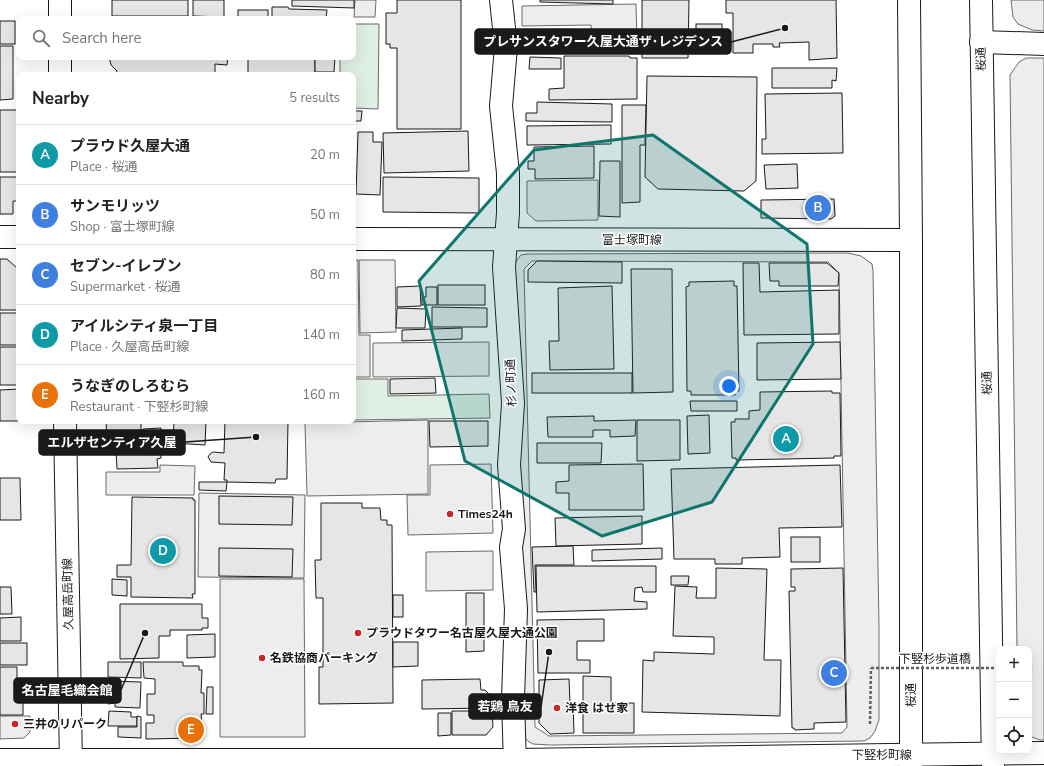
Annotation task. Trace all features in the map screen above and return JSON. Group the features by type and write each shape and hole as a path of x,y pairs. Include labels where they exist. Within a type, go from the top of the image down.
{"main road":[{"path":"60,0 60,16"},
{"name":"杉ノ町通","path":"502,0 506,47 502,106 508,173 508,213 504,267 513,403 509,465 514,529 511,547 516,609 512,699 514,763"},
{"name":"桜通","path":"909,0 911,240 911,761"},
{"name":"桜通","path":"981,0 993,760"},
{"path":"981,42 1044,44"},
{"path":"60,60 60,72"},
{"path":"0,237 16,237"},
{"name":"富士塚町線","path":"356,239 911,240"},
{"name":"久屋高岳町線","path":"65,424 70,763"},
{"name":"下竪杉町線","path":"0,760 70,763 911,761 993,760 1044,753"}],"path":[{"name":"下竪杉歩道橋","path":"870,724 871,668 996,668"}],"highlighted area":[{"path":"653,135 807,244 813,344 712,502 602,536 465,461 419,281 534,150"}],"green space":[{"path":"356,24 379,24 378,109 356,108 356,72 340,72 340,60 356,60"},
{"path":"356,379 388,379 388,396 489,394 490,418 356,420"}],"shaded area":[{"path":"355,0 376,0 375,17 354,16"},
{"path":"1011,0 1044,0 1044,31 1032,30 1018,24 1013,17"},
{"path":"636,4 637,44 626,44 618,37 592,38 591,25 522,26 522,6"},
{"path":"1026,58 1044,58 1044,740 1032,737 1032,646 1017,646 1010,75 1019,62"},
{"path":"598,180 598,220 536,221 527,213 527,181"},
{"path":"848,253 861,256 872,264 879,626 879,720 875,731 870,738 864,741 550,745 533,744 523,737 514,266 521,255","holes":["532,261 828,262 839,273 847,727 842,733 549,736 535,727 524,269"]},
{"path":"356,260 358,260 359,335 370,335 370,377 356,377"},
{"path":"359,260 395,260 396,332 360,333"},
{"path":"489,342 489,376 373,377 373,343"},
{"path":"428,420 428,494 307,496 305,424 356,424 356,422"},
{"name":"Times24h","path":"491,464 493,533 408,535 407,495 430,495 430,465"},
{"path":"160,465 195,466 194,495 106,495 106,472 160,472"},
{"path":"199,493 305,495 304,578 198,577"},
{"path":"493,551 493,590 426,591 426,552"},
{"name":"名鉄協商パーキング","path":"220,579 304,579 305,737 220,737"},
{"name":"三井のリパーク","path":"0,716 30,716 30,732 24,738 0,739"}],"building":[{"path":"112,0 188,0 188,16 112,16"},
{"path":"193,0 224,0 224,16 193,16"},
{"path":"292,0 354,0 354,8 292,6"},
{"path":"397,0 461,0 461,129 397,129 397,48 390,48 390,44 386,44 386,13 397,13"},
{"path":"540,0 613,0 613,4 540,2"},
{"path":"642,0 689,0 688,58 642,58"},
{"path":"726,0 836,0 837,58 809,60 809,42 779,43 780,47 773,47 773,44 753,44 753,53 733,53 733,13 726,13"},
{"path":"272,7 327,10 326,16 272,16"},
{"path":"238,10 268,10 268,16 238,16"},
{"path":"0,21 15,21 15,44 0,44"},
{"path":"696,24 722,24 722,50 696,50"},
{"path":"0,46 13,46 13,99 0,100"},
{"path":"564,56 629,56 630,58 637,58 637,99 549,100 549,89 564,88"},
{"path":"530,57 561,58 561,69 529,69"},
{"path":"110,60 228,60 227,65 215,64 215,72 117,72 111,65"},
{"path":"248,60 315,60 315,72 248,72"},
{"path":"315,60 335,60 334,72 315,72"},
{"path":"772,68 837,68 836,81 832,80 832,88 772,88"},
{"path":"647,76 757,77 756,181 744,191 658,189 645,177"},
{"path":"842,93 843,153 762,154 762,139 766,139 765,94"},
{"path":"537,102 612,104 612,122 526,121 526,113 537,113"},
{"path":"622,105 646,105 645,145 640,145 640,202 622,203"},
{"path":"0,110 16,110 16,172 0,172"},
{"path":"356,111 362,111 361,121 356,121"},
{"path":"611,125 611,144 527,145 527,126"},
{"path":"468,131 469,171 384,173 383,133"},
{"path":"358,132 373,132 373,142 382,142 380,195 356,194"},
{"path":"594,146 594,178 535,179 535,169 528,169 528,161 534,161 534,147"},
{"path":"600,161 620,161 620,217 599,216"},
{"path":"797,164 798,188 766,189 764,165"},
{"path":"0,177 16,177 16,201 13,201 13,214 0,214"},
{"path":"383,177 479,178 479,213 383,212"},
{"path":"834,199 835,216 831,219 761,218 761,200"},
{"path":"0,259 7,259 16,267 16,310 0,310"},
{"path":"537,261 622,262 622,283 528,282 528,270"},
{"path":"743,263 759,263 760,292 839,290 839,334 744,335"},
{"path":"769,263 827,263 839,273 838,286 779,286 779,281 770,281"},
{"path":"631,269 672,269 673,392 633,393"},
{"path":"734,281 734,286 737,286 739,391 735,391 735,395 691,395 691,391 687,391 686,287 689,286 689,282"},
{"path":"438,285 485,285 485,305 438,305"},
{"path":"420,286 421,306 397,307 397,287"},
{"path":"612,286 614,369 550,370 549,341 559,341 558,288"},
{"path":"426,287 437,287 437,305 422,305 422,297 426,297"},
{"path":"432,307 487,308 487,327 432,327"},
{"path":"397,308 426,309 425,328 396,328"},
{"path":"0,313 16,313 16,345 0,345"},
{"path":"462,328 462,339 402,341 402,330"},
{"path":"840,342 841,379 757,380 757,343"},
{"path":"0,347 16,347 16,385 0,385"},
{"path":"532,373 632,373 632,393 532,393"},
{"path":"435,378 436,393 390,394 390,379"},
{"path":"16,389 16,421 0,421 0,390"},
{"path":"832,391 832,393 840,393 841,456 834,456 834,458 736,460 736,458 732,458 731,422 735,422 735,419 749,419 749,411 760,410 760,392"},
{"path":"690,401 737,401 737,411 691,411"},
{"path":"709,415 710,453 688,454 687,416"},
{"path":"594,416 594,421 636,420 635,436 610,437 610,430 593,430 593,437 548,437 547,417"},
{"path":"637,420 680,420 680,460 637,461"},
{"path":"429,421 488,421 488,446 430,447"},
{"path":"106,424 141,424 141,442 107,443"},
{"path":"174,424 206,424 205,445 173,443"},
{"path":"225,424 288,424 287,479 276,479 275,483 227,482 227,480 224,480 225,463 211,462 208,457 213,452 224,453"},
{"path":"161,428 161,458 157,459 158,468 117,469 116,451 143,450 143,429"},
{"path":"537,443 602,443 601,463 537,463"},
{"path":"643,464 644,510 569,510 569,493 556,493 556,482 569,481 569,465"},
{"path":"840,465 842,527 779,528 780,557 742,558 742,564 715,564 715,559 674,559 671,469"},
{"path":"0,478 20,478 21,520 0,520"},
{"path":"199,482 227,482 226,491 199,490"},
{"path":"219,496 293,497 292,525 219,524"},
{"path":"132,497 193,498 193,500 195,500 195,594 192,594 193,598 131,597 131,577 117,577 117,565 131,565"},
{"name":"プラウドタワー名古屋久屋大通公園","path":"321,503 362,503 362,508 380,508 381,520 387,520 387,525 392,525 393,703 319,704 319,667 323,667 323,598 316,598 315,560 321,560"},
{"path":"642,516 642,544 556,546 555,518"},
{"path":"791,537 820,537 820,562 791,562"},
{"path":"573,546 574,565 535,565 536,592 534,592 532,547"},
{"path":"219,548 293,549 292,577 219,576"},
{"path":"662,548 662,559 592,561 592,550"},
{"path":"536,566 656,566 656,592 643,592 642,587 635,588 634,601 647,602 647,609 537,612"},
{"path":"716,568 767,569 764,660 781,660 780,716 642,712 643,660 654,661 654,652 714,654 714,637 673,636 675,586 697,587 696,598 716,598"},
{"path":"843,568 846,722 814,723 814,729 795,730 792,728 789,591 795,591 795,587 791,587 791,569"},
{"path":"671,576 689,576 688,585 671,585"},
{"path":"112,579 127,580 127,596 112,595"},
{"path":"0,587 11,587 12,614 0,614"},
{"path":"466,593 484,593 484,651 466,652"},
{"path":"393,595 403,595 403,617 393,617"},
{"path":"120,604 202,604 202,618 208,618 208,628 202,628 202,630 170,630 170,636 159,636 159,658 120,659"},
{"path":"21,617 21,641 0,641 0,618"},
{"path":"604,619 604,641 577,641 577,660 590,660 590,673 538,673 537,620"},
{"path":"215,634 215,657 187,658 187,635"},
{"path":"393,642 418,642 418,666 393,667"},
{"path":"0,643 27,643 27,665 0,665"},
{"path":"108,662 141,662 141,678 108,677"},
{"path":"143,662 183,662 183,666 199,666 199,670 202,670 201,693 204,693 204,714 201,714 202,723 197,723 197,738 146,739 146,723 154,723 154,715 147,715 147,694 155,694 155,679 144,678"},
{"path":"0,667 17,667 17,701 23,701 23,715 0,715"},
{"path":"583,676 611,677 611,703 634,703 634,733 583,733"},
{"path":"480,679 481,690 485,690 490,695 490,708 422,709 422,680"},
{"path":"569,679 570,703 573,703 574,733 550,734 539,723 539,680"},
{"path":"108,681 141,682 140,708 115,707 115,703 108,704"},
{"path":"207,687 213,687 213,714 206,714"},
{"path":"109,711 131,712 131,717 137,717 137,726 108,726"},
{"path":"452,711 492,711 493,727 486,735 452,735"},
{"path":"438,713 451,713 451,735 438,736"},
{"path":"137,716 141,717 141,738 118,737 118,727 137,727"}],"place":[{"name":"プレサンスタワー久屋大通ザ･レジデンス","path":"785,28"},
{"name":"サンモリッツ","path":"818,208"},
{"name":"エルザセンティア久屋","path":"256,437"},
{"name":"プラウド久屋大通","path":"786,439"},
{"name":"Times24h","path":"450,514"},
{"name":"アイルシティ泉一丁目","path":"163,551"},
{"name":"名古屋毛織会館","path":"145,633"},
{"name":"プラウドタワー名古屋久屋大通公園","path":"358,633"},
{"name":"若鶏 鳥友","path":"549,652"},
{"name":"名鉄協商パーキング","path":"262,658"},
{"name":"セブン-イレブン","path":"834,673"},
{"name":"洋食 はせ家","path":"557,708"},
{"name":"三井のリパーク","path":"15,724"},
{"name":"うなぎのしろむら","path":"191,730"}]}
